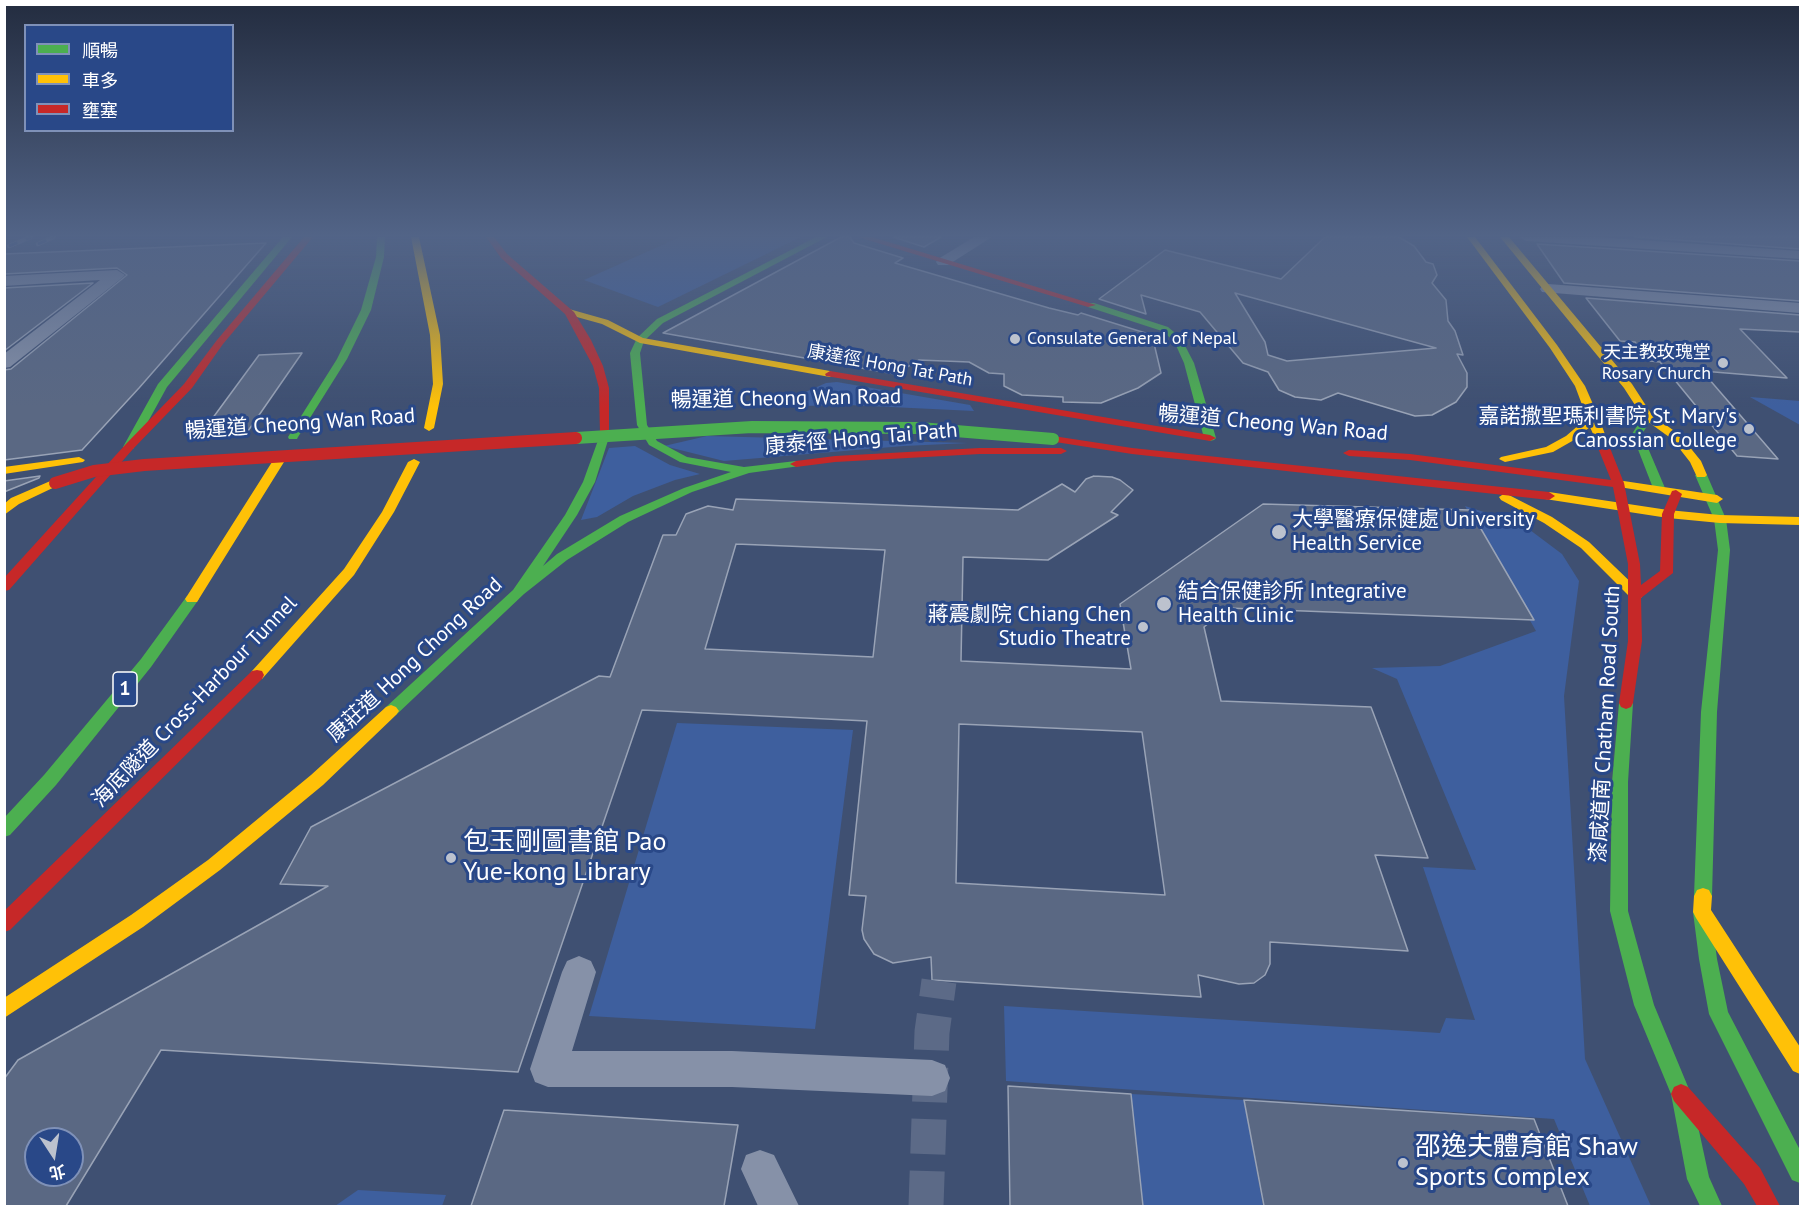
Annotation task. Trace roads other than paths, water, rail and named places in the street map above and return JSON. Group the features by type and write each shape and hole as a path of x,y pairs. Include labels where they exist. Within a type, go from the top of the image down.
{"main road":[{"path":"129,447 162,386 240,294"},
{"path":"4,587 129,447 188,386 220,342 262,294"},
{"path":"293,437 342,358 366,310 370,294"},
{"path":"427,294 435,335 438,384 429,428"},
{"name":"康莊道 Hong Chong Road","path":"4,1009 137,921 270,821 518,594 590,482 605,434 603,388 598,366 569,312 548,294"},
{"path":"713,294 660,321 640,340 635,359 642,425 647,436 664,451 684,460 716,467 747,470"},
{"path":"1051,294 1165,329 1178,340 1190,363 1216,438"},
{"name":"漆咸道南 Chatham Road South","path":"1514,294 1580,386 1618,483 1624,506 1634,564 1636,595 1635,641 1624,714 1620,782 1619,911 1644,1005 1681,1094 1698,1179 1711,1206"},
{"path":"1552,294 1628,386 1648,417 1676,437 1695,461 1720,519 1724,550 1709,712 1702,912 1708,960 1719,1014 1800,1172"},
{"name":"康達徑 Hong Tat Path","path":"569,312 604,322 640,340 736,359 1216,438"},
{"name":"暢運道 Cheong Wan Road","path":"4,471 51,463 153,454 748,416 918,417 1216,438"},
{"path":"1624,506 1642,500 1659,488 1637,434 1648,417"},
{"path":"1469,464 1549,450 1570,438 1594,418"},
{"name":"暢運道 Cheong Wan Road","path":"10,506 55,483 94,471 144,465 752,427 920,428 1053,439 1132,451 1624,506 1668,514 1720,519 1800,520"},
{"name":"康泰徑 Hong Tai Path","path":"518,594 562,557 624,519 688,490 747,470 835,459 980,451 1132,451"},
{"name":"暢運道 Cheong Wan Road","path":"1340,452 1469,464 1659,488 1733,500"},
{"name":"1","path":"4,830 57,772 146,663 204,582 278,462"},
{"name":"海底隧道 Cross-Harbour Tunnel","path":"4,924 188,746 304,623 354,563 388,512 414,462"},
{"name":"暢運道 Cheong Wan Road","path":"4,471 17,484 10,506"},
{"path":"1496,492 1548,520 1584,545 1636,595 1666,573 1668,514 1677,492"},
{"path":"1702,912 1800,1064"},
{"path":"1681,1094 1752,1176 1769,1206"}],"street":[{"path":"4,363 94,294"},
{"path":"1608,294 1800,308"},
{"path":"579,972 548,1069 732,1069 932,1078"},
{"path":"760,1168 779,1206"}],"tunnel":[{"path":"926,1206 932,1032 939,981"}],"place":[{"name":"Consulate General of Nepal","path":"1015,339"},
{"name":"天主教玫瑰堂 Rosary Church","path":"1723,363"},
{"name":"嘉諾撒聖瑪利書院 St. Mary's Canossian College","path":"1749,429"},
{"name":"大學醫療保健處 University Health Service","path":"1279,532"},
{"name":"結合保健診所 Integrative Health Clinic","path":"1164,604"},
{"name":"蔣震劇院 Chiang Chen Studio Theatre","path":"1143,627"},
{"name":"包玉剛圖書館 Pao Yue-kong Library","path":"451,858"},
{"name":"邵逸夫體育館 Shaw Sports Complex","path":"1403,1163"}]}
